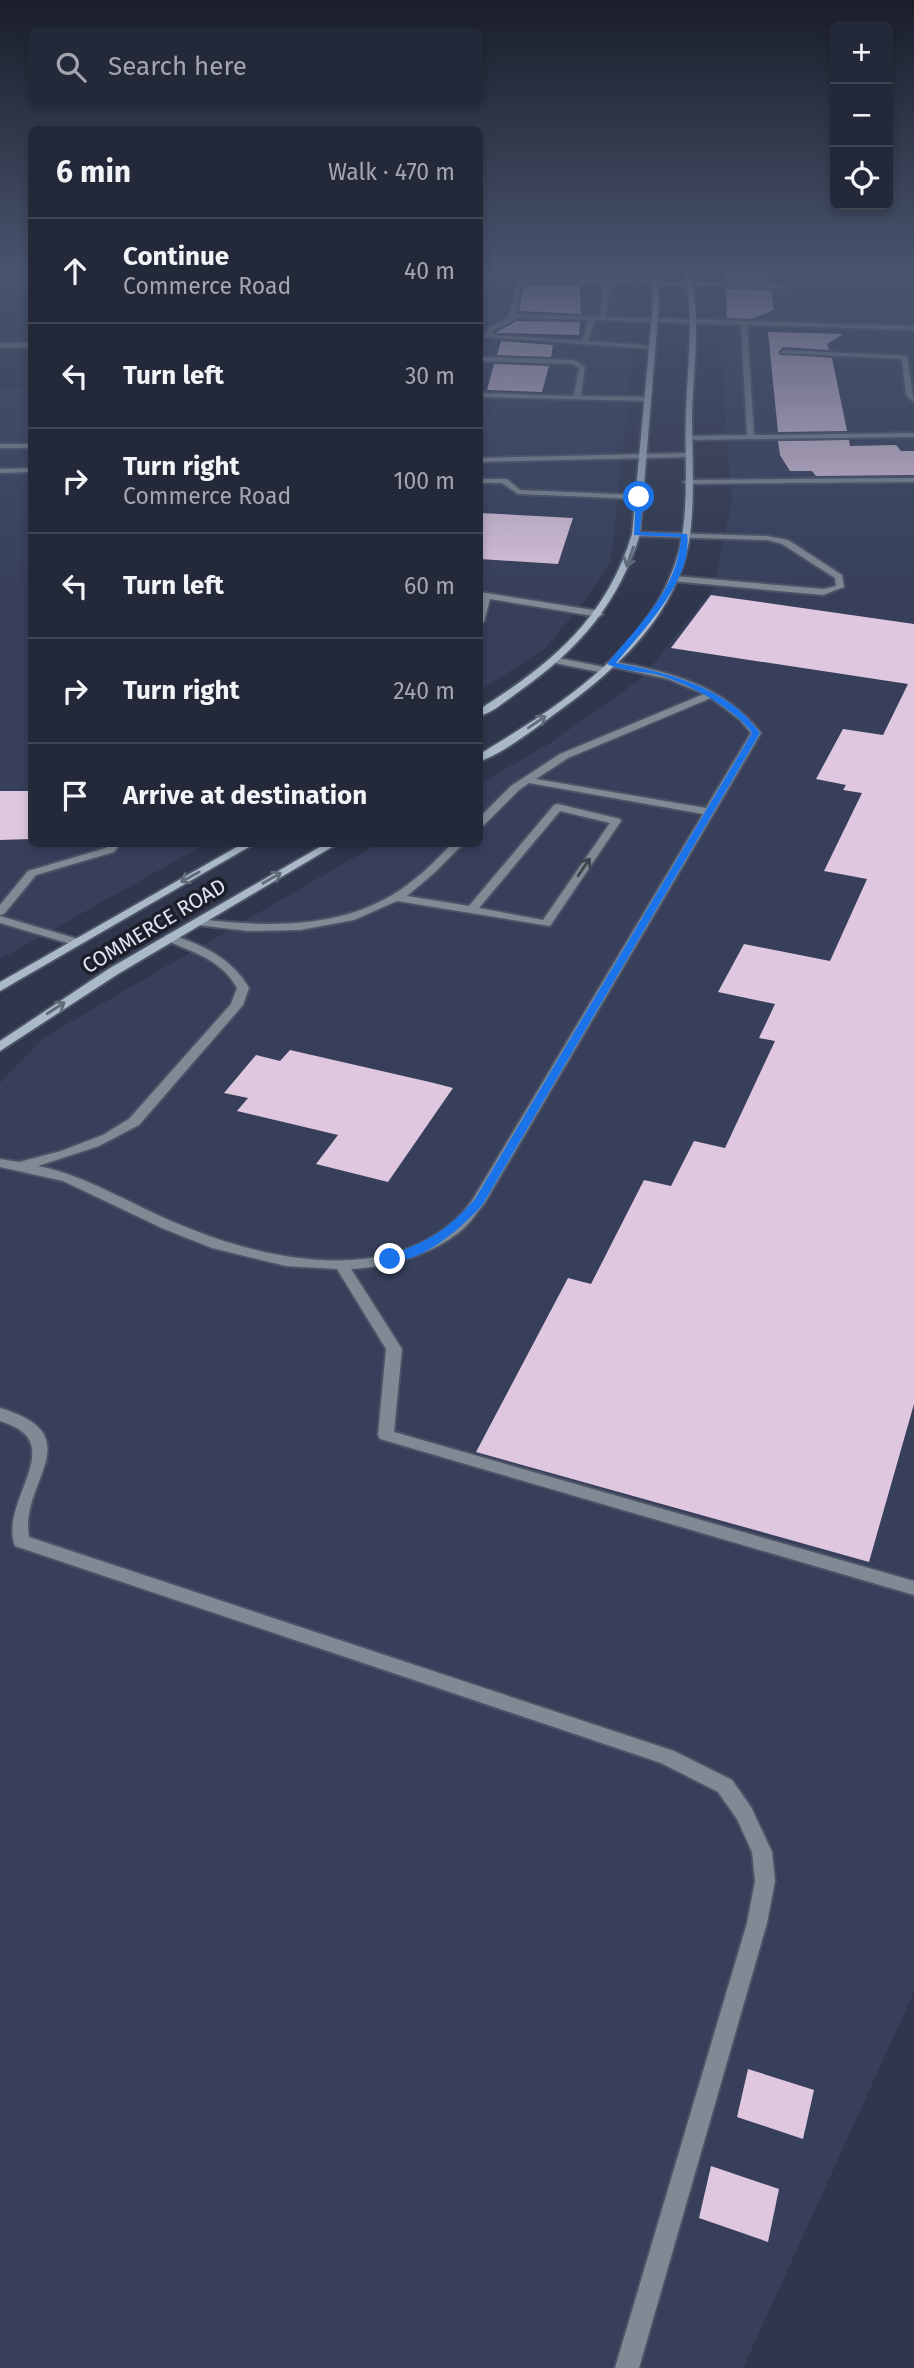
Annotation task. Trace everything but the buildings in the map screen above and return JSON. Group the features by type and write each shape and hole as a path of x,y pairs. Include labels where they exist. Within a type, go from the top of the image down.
{"main road":[{"path":"483,711 553,660 598,614 622,576 636,534 649,381"},
{"path":"483,756 538,722 608,667 646,626 674,579 685,536 690,381"},
{"name":"COMMERCE ROAD","path":"0,987 74,941 244,847"},
{"name":"COMMERCE ROAD","path":"0,1047 102,978 327,847"}],"street":[{"path":"577,398 580,381"},
{"path":"748,381 751,437"},
{"path":"908,381 909,394 914,400"},
{"path":"483,395 648,399"},
{"path":"688,438 914,435"},
{"path":"0,446 28,446"},
{"path":"483,460 688,455"},
{"path":"0,471 28,470"},
{"path":"687,482 914,480"},
{"path":"483,481 504,481 518,492 639,497"},
{"path":"636,534 767,538 785,542 839,577 840,587 823,592 674,579"},
{"path":"483,595 598,614"},
{"path":"0,1163 65,1177 184,1232 229,1248 294,1264 342,1266 390,1259 424,1247 457,1227 479,1201 756,733 749,722 710,695 661,673 553,660"},
{"path":"483,820 527,780 564,756 710,695"},
{"path":"527,780 709,812"},
{"path":"397,898 546,923 616,821 558,807 472,909"},
{"path":"0,912 32,873 112,847"},
{"path":"198,922 235,928 274,929 312,925 359,914 397,898 421,880 455,847"},
{"path":"0,919 74,941"},
{"path":"17,1167 84,1150 135,1122 237,1005 243,988 224,962 169,938"},
{"path":"342,1266 394,1349 386,1435 914,1588"},
{"path":"0,1414 32,1429 39,1443 38,1457 7,1520 21,1541 667,1757 725,1786 744,1813 762,1852 765,1881 757,1923 626,2368"}],"shaded area":[{"path":"483,381 630,381 611,560 587,597 545,649 483,688"},
{"path":"723,381 914,381 914,1992 743,2368 0,2368 0,1083 43,1038 372,847 483,847 483,782 550,743 642,678 713,589 732,502"},
{"path":"0,388 28,389 28,847 201,847 0,959"}],"route":[{"path":"390,1259 424,1247 457,1227 479,1201 756,733 749,722 732,708 685,683 661,673 611,664 646,626 660,605 676,575 684,548 685,536 636,534 639,497"}]}
